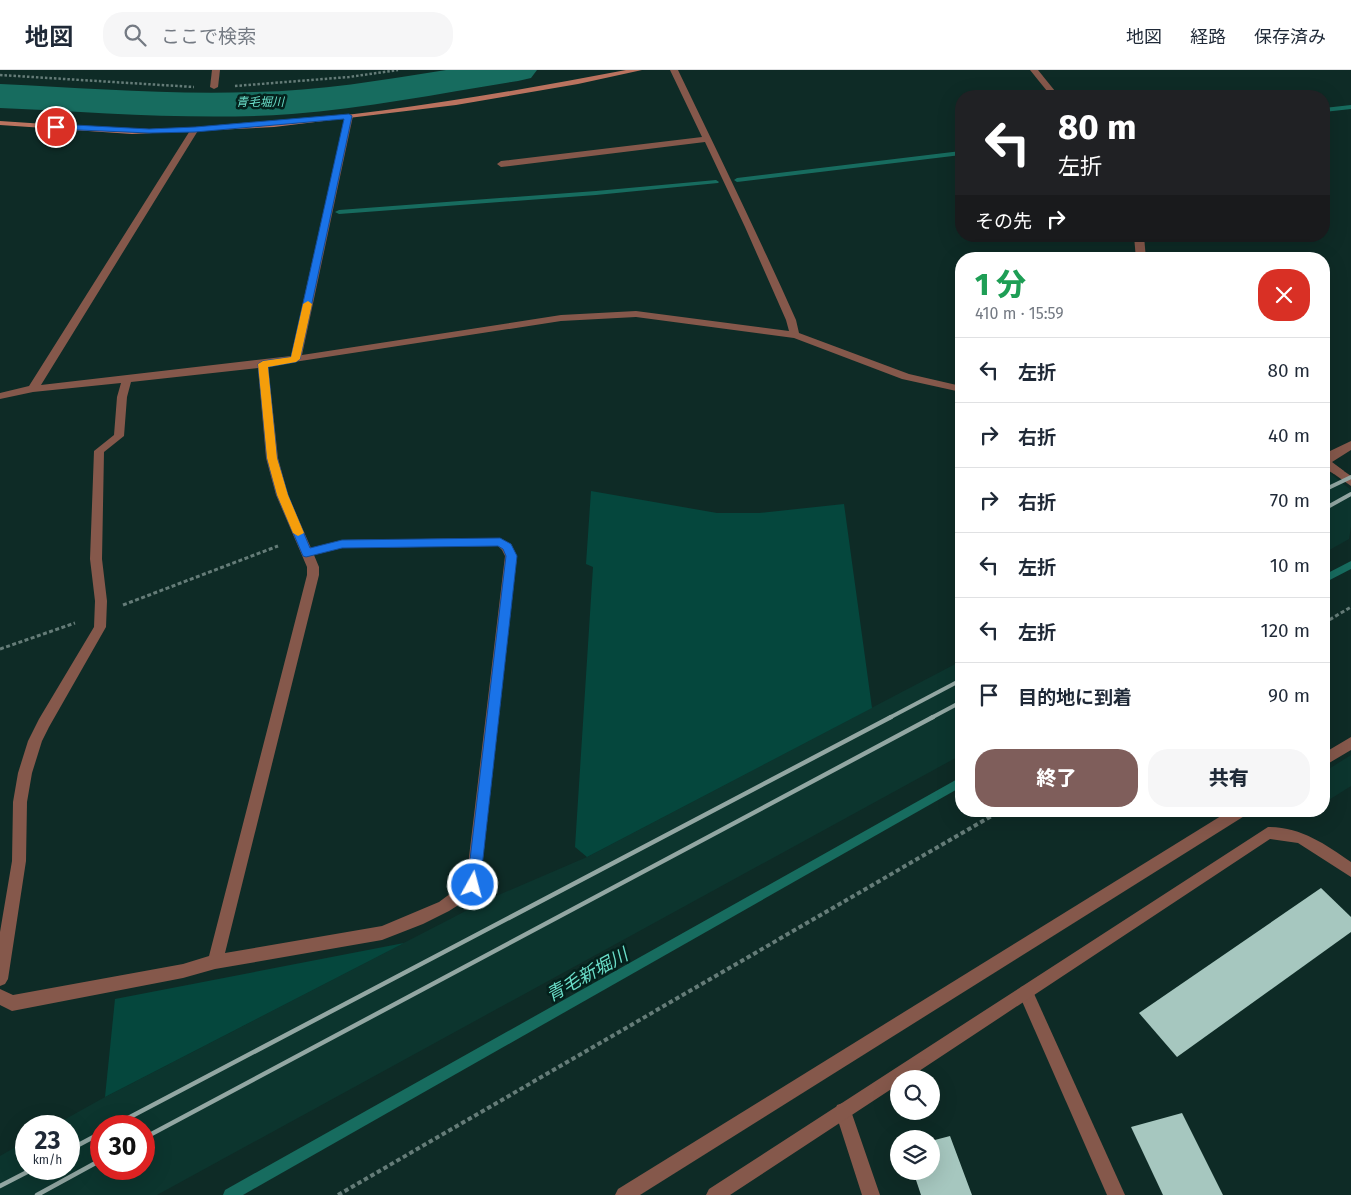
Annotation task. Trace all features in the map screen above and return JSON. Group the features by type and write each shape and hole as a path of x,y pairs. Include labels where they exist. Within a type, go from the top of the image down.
{"street":[{"path":"214,88 216,70"},
{"path":"0,123 105,130 195,130 349,116 489,98 638,70"},
{"path":"674,70 754,236 791,320 795,335"},
{"path":"1034,70 1050,90"},
{"path":"296,359 349,116"},
{"path":"33,390 195,130"},
{"path":"501,164 708,139"},
{"path":"0,396 33,390 263,364 561,318 623,313 795,335 906,378 955,388"},
{"path":"214,962 313,575 313,566 282,495 272,458 263,364"},
{"path":"0,979 19,861 20,802 25,773 35,741 44,722 100,627 102,614 96,559 99,451 119,436 122,398 127,379"},
{"path":"1330,458 1351,445"},
{"path":"1330,466 1351,482"},
{"path":"0,997 12,1002 183,971 214,962 382,933 398,928 465,895 473,885 511,556 507,547 500,542 342,544 306,553"},
{"path":"1330,756 1351,743"},
{"path":"624,1195 1231,817"},
{"path":"715,1195 1268,833 1282,832 1299,836 1351,870"},
{"path":"1026,992 1116,1195"},
{"path":"843,1111 871,1195"}],"path":[{"path":"0,650 102,614 300,538"},
{"path":"1330,619 1351,607"},
{"path":"338,1195 990,817"}],"shaded area":[{"path":"1330,474 1351,490 1351,527 1349,539 1330,550"},
{"path":"591,491 717,513 759,513 844,504 872,708 587,857 575,847 593,567 586,564"},
{"path":"955,664 955,758 157,1195 0,1195 0,1156 15,1147 15,1180 80,1180 80,1115 73,1115 487,900 587,857"},
{"path":"1351,755 1351,786 1330,799 1330,768"},
{"path":"404,943 105,1097 115,999"}],"building":[{"path":"1321,888 1351,917 1351,932 1177,1057 1139,1013"},
{"path":"1182,1113 1223,1195 1163,1195 1131,1127"},
{"path":"950,1136 972,1195 921,1195 916,1180 940,1180 940,1139"}],"waterway":[{"name":"青毛堀川","path":"0,96 146,103 256,104 349,96 518,70"},
{"path":"1330,109 1351,107"},
{"path":"737,180 955,154"},
{"path":"339,212 716,182"},
{"name":"青毛新堀川","path":"1330,576 1351,565"},
{"name":"青毛新堀川","path":"230,1195 955,785"}],"railway":[{"path":"1330,487 1351,477"},
{"path":"1330,506 1351,494"},
{"path":"889,718 955,683"},
{"path":"931,718 955,705"},
{"path":"134,1115 891,717"},
{"path":"155,1132 933,717"},
{"path":"80,1144 90,1139"},
{"path":"37,1195 90,1166"},
{"path":"0,1186 15,1178"}],"slow traffic":[{"path":"298,533 282,495 272,458 263,364 296,359 308,304"}],"route":[{"path":"56,127 149,131 195,130 259,126 349,116 296,359 263,364 272,458 282,495 306,553 342,544 500,542 507,547 511,556 473,885"}]}
